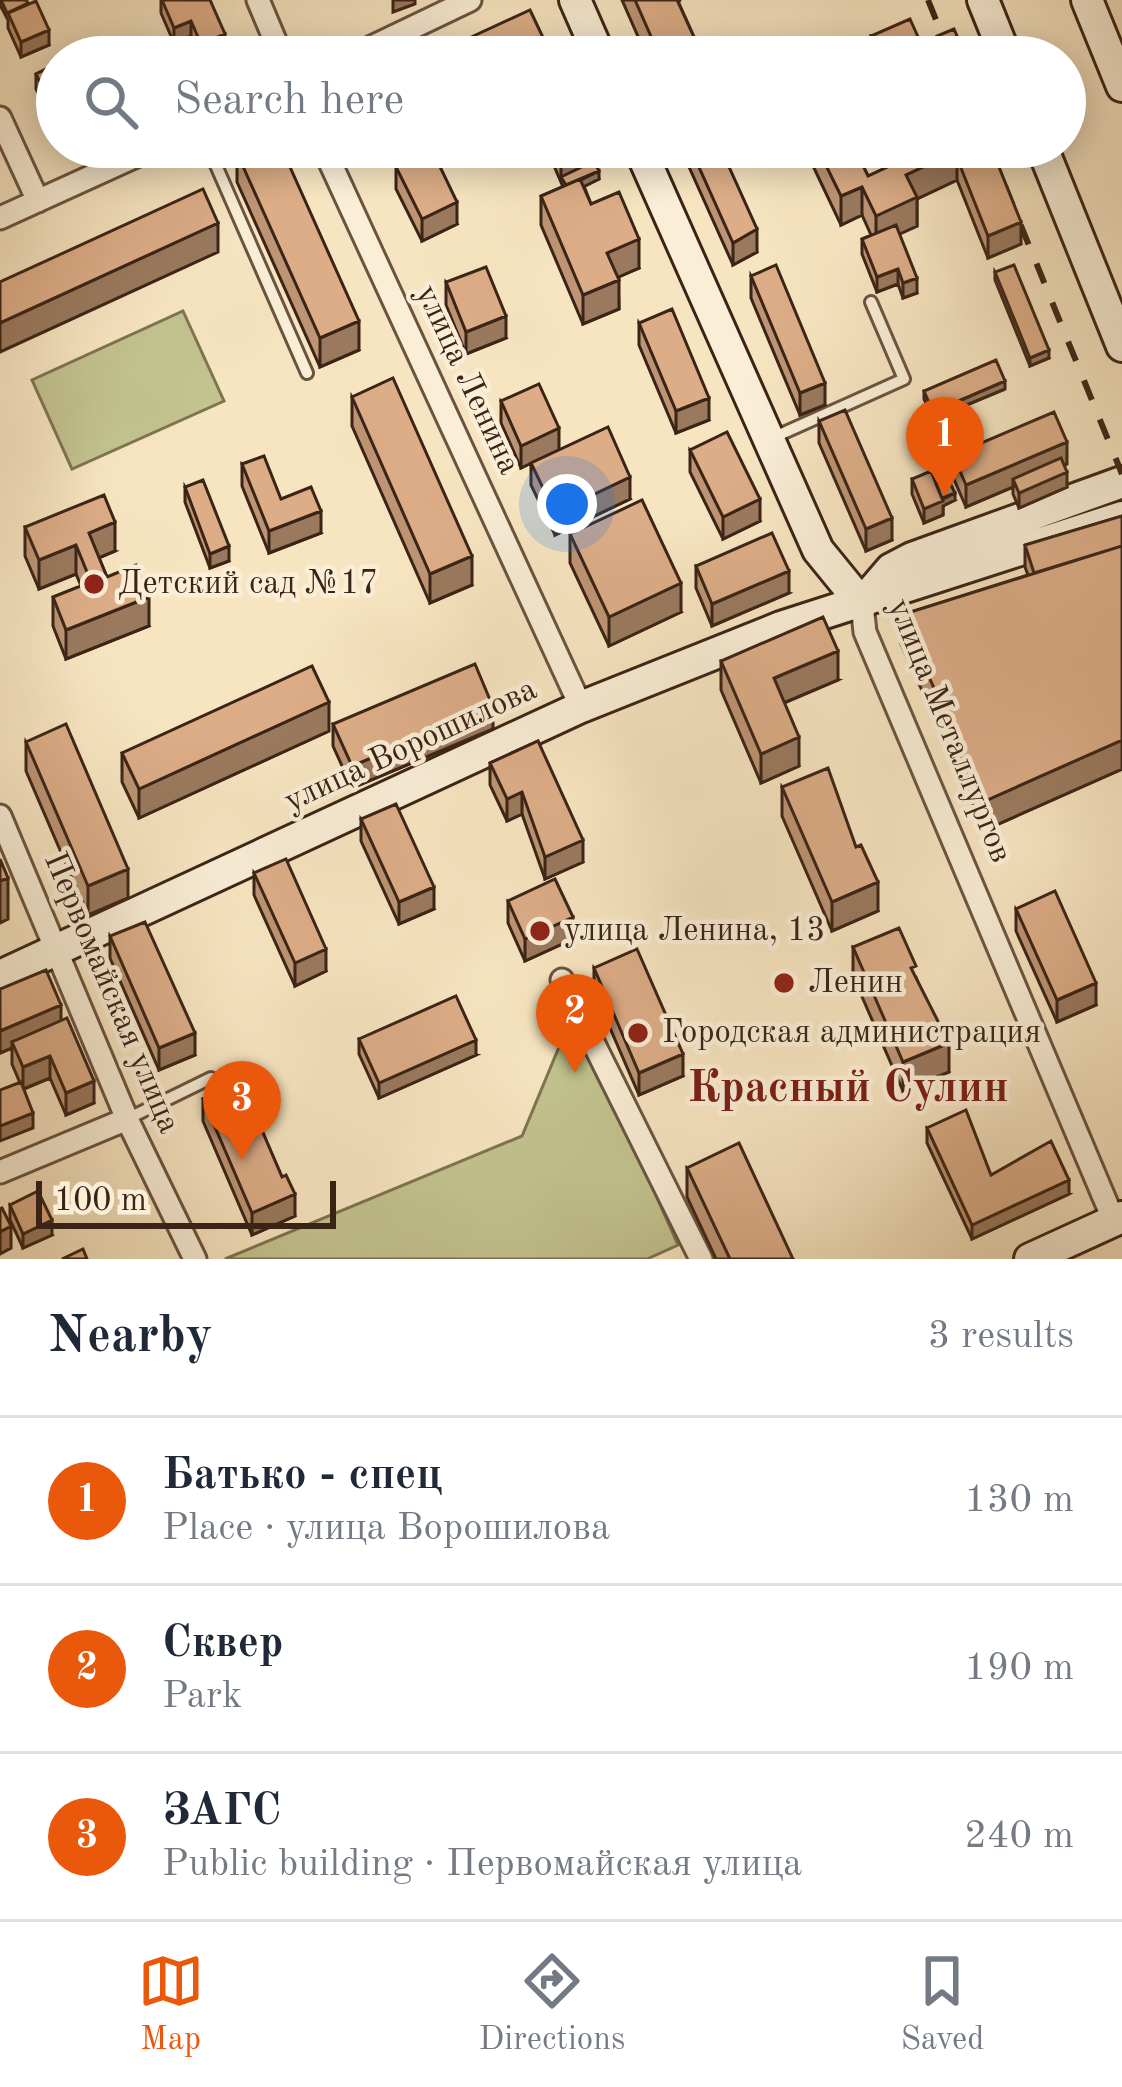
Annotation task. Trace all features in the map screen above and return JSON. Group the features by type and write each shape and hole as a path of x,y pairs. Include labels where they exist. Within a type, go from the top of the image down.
{"main road":[{"path":"574,0 590,36"},
{"path":"983,0 998,36"},
{"path":"1088,0 1122,86"},
{"name":"улица Металлургов","path":"648,168 818,550 862,604"},
{"path":"1050,168 1122,346"},
{"name":"улица Ворошилова","path":"862,604 891,569 912,558 1122,482"},
{"name":"улица Ворошилова","path":"0,976 581,706 781,627 1122,517"},
{"path":"1030,1259 1118,1219"}],"street":[{"path":"258,0 273,36"},
{"path":"395,36 470,0"},
{"path":"0,118 38,201"},
{"path":"0,218 110,168"},
{"name":"улица Ленина","path":"333,168 581,706"},
{"name":"улица Металлургов","path":"862,604 865,632 1118,1219"},
{"name":"Первомайская улица","path":"0,816 128,1119 195,1259"},
{"path":"562,980 701,1259"},
{"path":"0,1172 128,1119"}],"lane":[{"path":"217,168 307,373"},
{"path":"767,441 904,379 871,302"},
{"path":"128,1119 211,1078"}],"green space":[{"path":"183,311 224,401 72,469 32,380"},
{"path":"574,1011 678,1245 647,1259 225,1259 522,1136"}],"building":[{"path":"1,0 26,0 28,3 7,13"},
{"path":"162,0 210,0 225,34 198,36 191,21 174,28"},
{"path":"635,0 677,0 693,36 651,36"},
{"path":"36,1 49,30 21,42 8,13"},
{"path":"530,10 542,36 474,36"},
{"path":"910,19 918,36 871,36"},
{"path":"244,168 290,168 359,321 320,338"},
{"path":"396,168 441,168 457,202 422,219"},
{"path":"580,168 599,171 566,185 561,177"},
{"path":"699,168 729,168 757,229 733,243"},
{"path":"827,168 864,168 868,176 885,168 921,168 906,175 917,197 876,216 862,187 841,196"},
{"path":"961,168 999,168 1021,222 988,236"},
{"path":"580,179 591,204 619,192 639,239 607,253 619,280 583,295 541,196"},
{"path":"203,189 218,223 0,323 0,282"},
{"path":"896,225 917,278 903,283 898,269 877,277 862,239"},
{"path":"776,265 825,383 800,393 751,276"},
{"path":"1014,265 1049,350 1030,358 995,272"},
{"path":"486,267 506,316 466,332 446,282"},
{"path":"672,309 709,398 676,411 639,323"},
{"path":"996,360 1005,381 933,412 924,391"},
{"path":"393,378 472,556 430,574 352,397"},
{"path":"539,384 559,428 521,446 501,401"},
{"path":"845,410 892,518 866,529 819,421"},
{"path":"1054,412 1067,442 966,485 953,455"},
{"path":"608,427 630,477 555,513 531,463"},
{"path":"727,432 760,499 723,517 690,450"},
{"path":"264,456 281,499 311,487 321,511 269,531 242,464"},
{"path":"1061,458 1067,472 1019,493 1013,479"},
{"path":"931,471 943,501 924,509 912,479"},
{"path":"948,479 955,493 942,498 936,484"},
{"path":"203,480 229,546 210,554 185,487"},
{"path":"104,495 115,522 89,533 107,577 136,565 149,597 66,630 53,597 91,582 76,545 39,560 25,527"},
{"path":"642,500 681,583 609,617 570,534"},
{"path":"1122,516 1122,546 1034,573 1025,545"},
{"path":"772,533 789,571 712,604 696,566"},
{"path":"1122,546 1122,740 985,801 901,615"},
{"path":"823,617 838,651 774,678 799,737 761,754 721,661"},
{"path":"475,664 493,707 352,766 333,724"},
{"path":"312,666 329,702 139,789 122,753"},
{"path":"66,724 128,869 88,886 26,742"},
{"path":"538,741 583,840 545,857 522,792 507,799 490,763"},
{"path":"828,768 856,847 861,845 878,882 832,902 782,787"},
{"path":"396,804 434,887 399,902 361,819"},
{"path":"286,859 326,949 295,963 254,873"},
{"path":"555,879 573,917 525,939 508,901"},
{"path":"1055,891 1096,983 1057,1000 1016,909"},
{"path":"145,922 195,1033 159,1048 110,936"},
{"path":"899,928 916,966 911,968 949,1043 903,1062 853,947"},
{"name":"Городская администрация","path":"637,949 683,1054 639,1073 594,968"},
{"path":"46,970 61,1005 0,1031 0,989"},
{"path":"456,996 476,1040 379,1083 359,1039"},
{"path":"67,1018 94,1081 66,1093 50,1056 23,1067 12,1042"},
{"path":"245,1080 282,1177 286,1175 295,1194 252,1213 203,1099"},
{"path":"21,1082 33,1113 0,1126 0,1090"},
{"path":"966,1110 991,1175 1051,1141 1069,1180 972,1225 927,1128"},
{"path":"739,1143 793,1259 730,1259 687,1168"},
{"path":"38,1191 52,1220 23,1234 10,1205"},
{"path":"0,1209 11,1226 0,1232"},
{"path":"83,1249 87,1259 62,1259"}],"railway":[{"path":"928,0 943,36"},
{"path":"998,168 1122,474"}],"place":[{"name":"Батько - спец","path":"945,496"},
{"name":"Детский сад №17","path":"94,584"},
{"name":"улица Ленина, 13","path":"540,931"},
{"name":"Ленин","path":"784,983"},
{"name":"Городская администрация","path":"638,1033"},
{"name":"Сквер","path":"575,1073"},
{"name":"ЗАГС","path":"242,1160"}],"district":[{"name":"Красный Сулин","path":"848,1089"}]}
